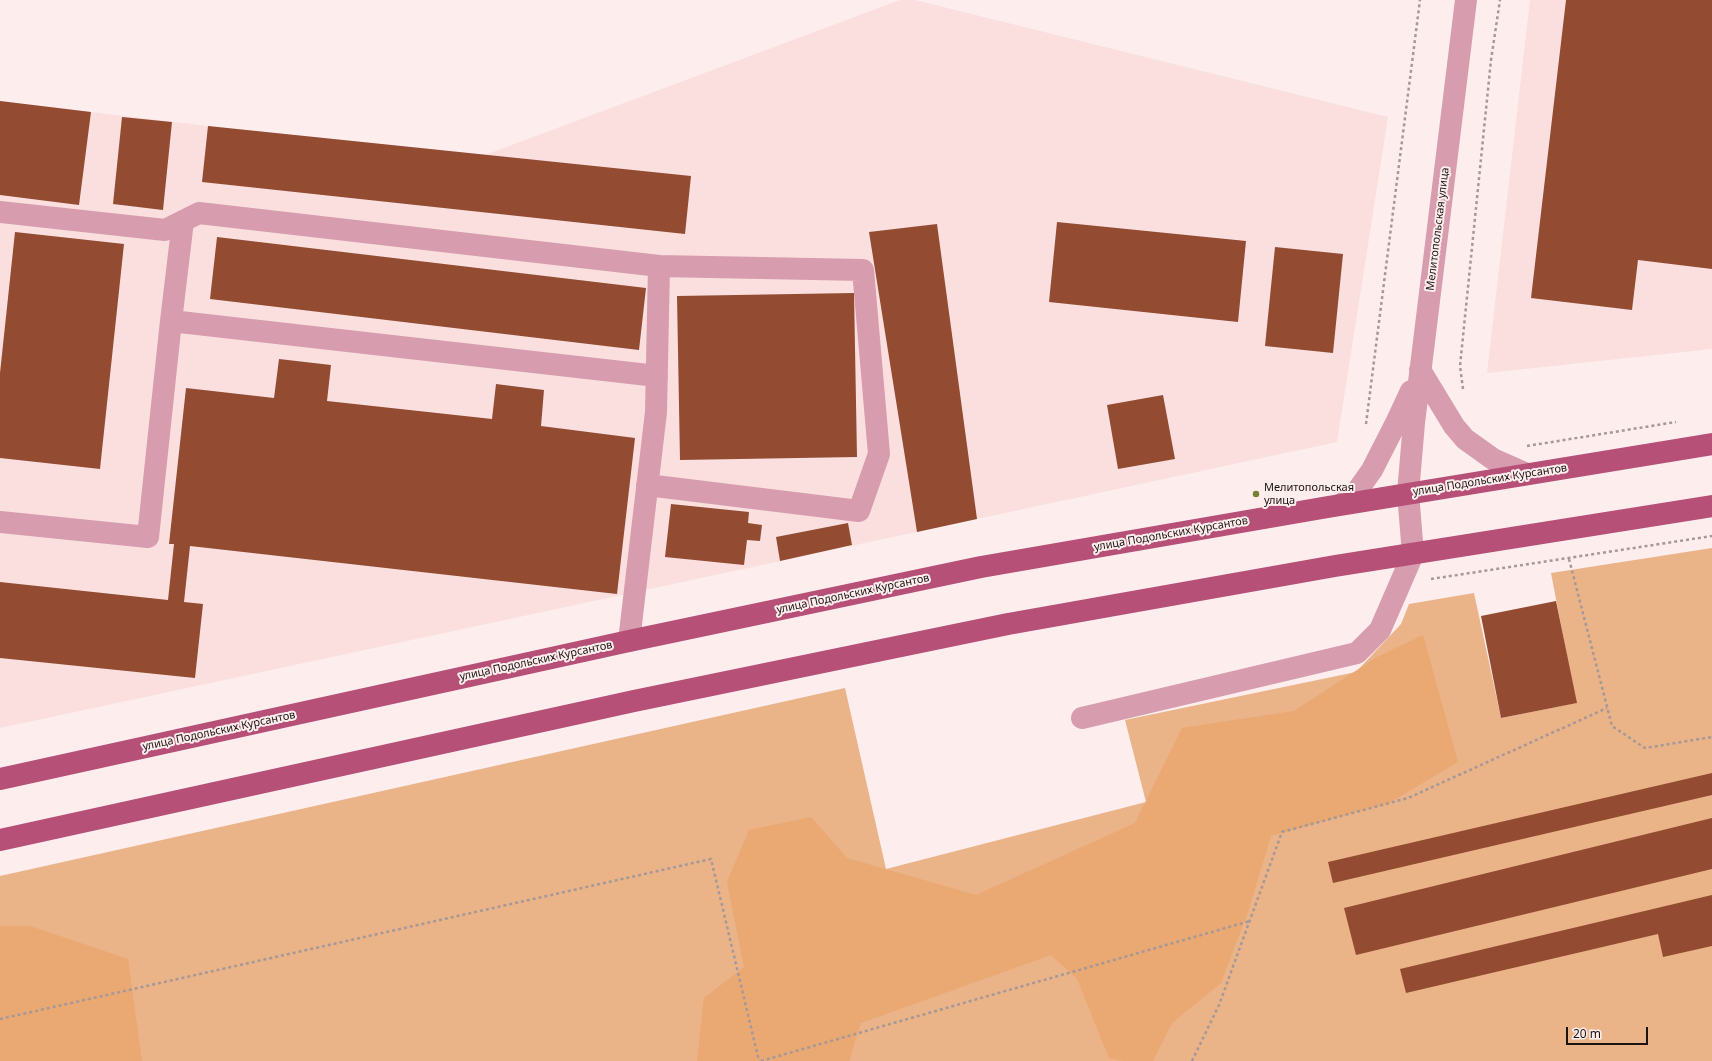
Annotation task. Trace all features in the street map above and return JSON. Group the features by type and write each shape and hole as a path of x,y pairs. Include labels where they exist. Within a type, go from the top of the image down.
{"main road":[{"name":"улица Подольских Курсантов","path":"0,779 629,641 981,567 1342,504 1712,444"},
{"path":"0,840 634,701 1008,624 1413,554 1712,506"}],"street":[{"name":"Мелитопольская улица","path":"1413,554 1408,493 1414,422 1466,0"},
{"path":"0,212 165,230 199,213 659,266 863,270 879,454 859,511 647,485"},
{"path":"0,522 148,537 183,221"},
{"path":"629,641 656,412 659,266"},
{"path":"171,321 657,376"},
{"path":"1420,370 1454,426 1465,439 1493,459 1527,474"},
{"path":"1342,504 1355,494 1372,470 1397,421 1420,370"},
{"path":"1082,718 1356,653 1380,630 1413,554"}],"path":[{"path":"1366,419 1420,0"},
{"path":"1463,394 1460,366 1491,60 1500,0"},
{"path":"1523,446 1680,421"},
{"path":"1400,584 1712,536"},
{"path":"1569,559 1612,726 1645,748 1712,737"},
{"path":"1192,1061 1219,1005 1282,832 1408,798 1607,708"},
{"path":"0,1019 711,859 760,1061 1250,921"}],"shaded area":[{"path":"900,0 915,0 1388,117 1337,442 0,728 0,101 208,126 485,155"},
{"path":"1530,0 1712,0 1712,349 1487,373"},
{"path":"1712,548 1712,1061 0,1061 0,876 845,688 886,869 1146,802 1125,720 1356,672 1401,624 1409,604 1474,593 1501,718 1576,703 1551,573"},
{"path":"1423,635 1458,762 1389,803 1271,836 1248,912 1221,983 1172,1023 1153,1061 1124,1061 1109,1058 1077,979 1051,955 861,1023 849,1061 697,1061 704,998 744,967 727,882 749,830 811,817 847,858 976,895 1135,823 1182,728 1294,711 1377,657"},
{"path":"0,926 30,926 128,959 142,1061 0,1061"}],"building":[{"path":"1566,0 1712,0 1712,269 1638,260 1632,310 1531,298"},
{"path":"0,101 91,112 79,205 0,195"},
{"path":"122,117 172,122 163,210 113,204"},
{"path":"208,126 691,176 685,234 202,182"},
{"path":"1057,222 1246,241 1238,322 1049,302"},
{"path":"937,224 977,519 917,532 869,232"},
{"path":"15,232 124,244 100,469 0,458 0,373"},
{"path":"217,237 646,288 639,350 210,299"},
{"path":"1275,247 1343,254 1333,353 1265,346"},
{"path":"854,293 857,457 680,460 677,296"},
{"path":"279,359 331,365 327,401 492,419 496,384 544,390 541,426 635,438 617,594 190,546 184,602 203,604 195,678 0,658 0,582 168,600 174,544 169,544 186,388 274,398"},
{"path":"1163,395 1175,459 1118,469 1107,405"},
{"path":"671,504 749,512 748,523 762,525 760,541 747,540 744,565 665,557"},
{"path":"848,523 852,545 780,561 776,537"},
{"path":"1556,601 1577,703 1501,718 1481,616"},
{"path":"1712,773 1712,795 1333,883 1328,862"},
{"path":"1712,818 1712,869 1356,955 1344,908"},
{"path":"1712,895 1712,946 1663,957 1658,934 1406,993 1400,969"}],"place":[{"name":"Мелитопольская улица","path":"1256,494"}]}
